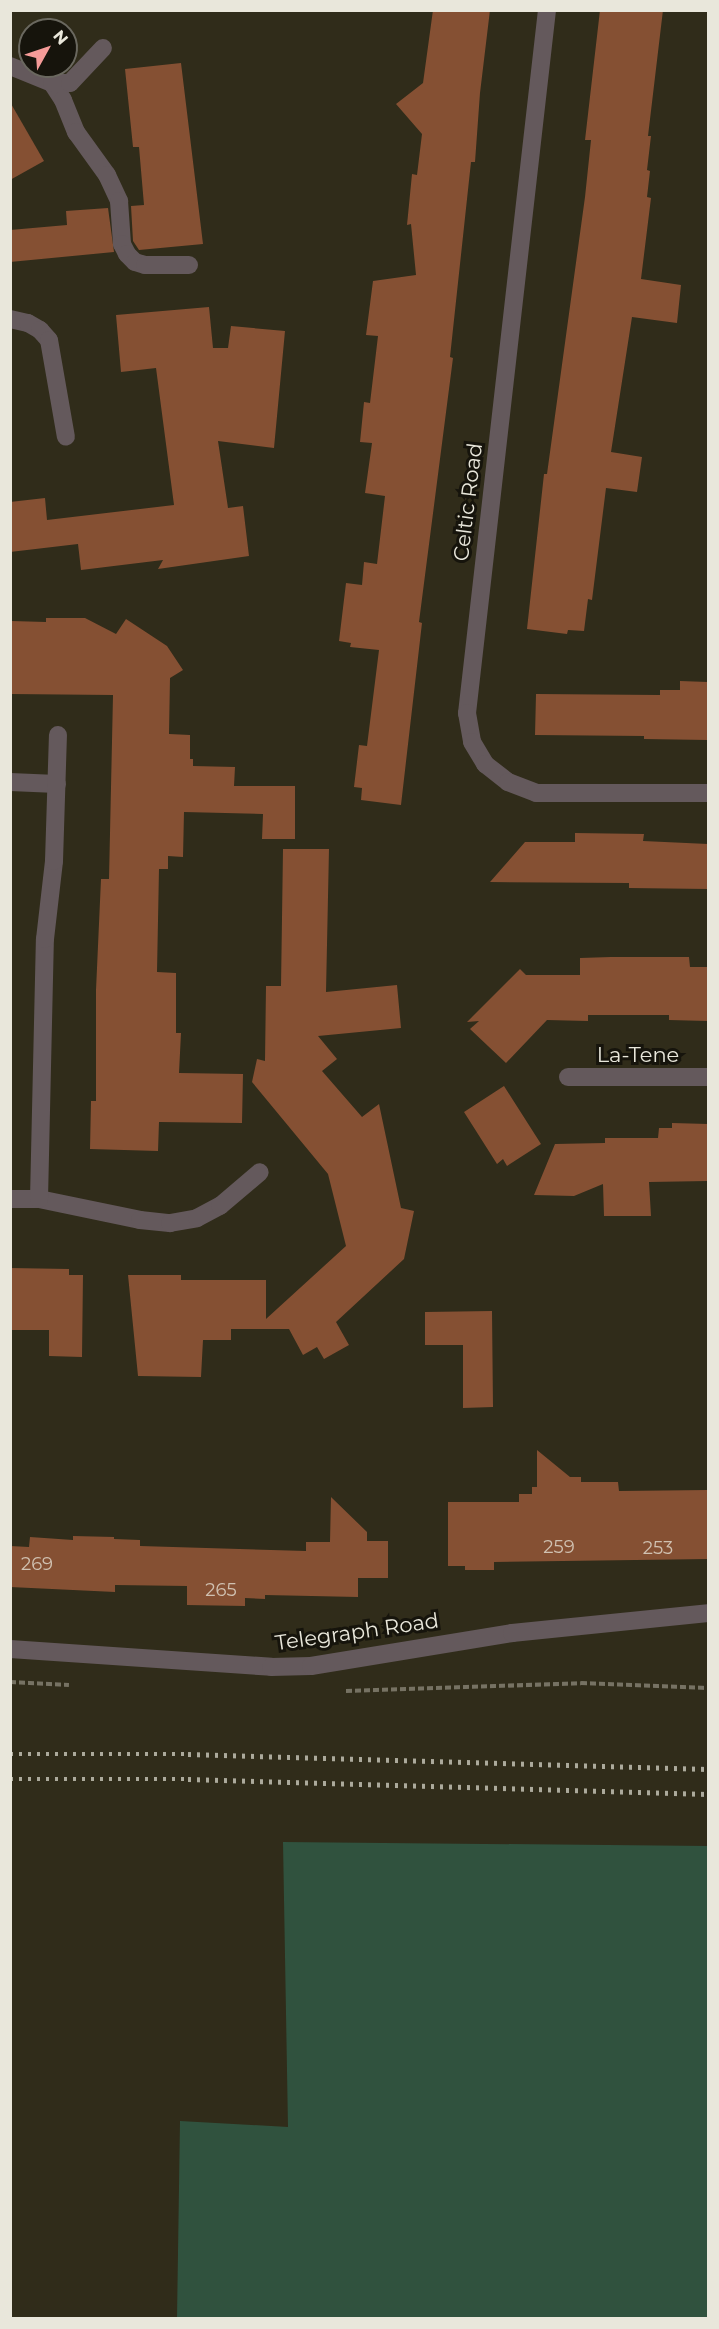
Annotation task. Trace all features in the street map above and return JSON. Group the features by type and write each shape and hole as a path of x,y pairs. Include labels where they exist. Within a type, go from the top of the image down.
{"street":[{"name":"Celtic Road","path":"547,10 467,713 472,742 485,764 508,782 536,793 708,793"},
{"path":"10,66 52,83 70,82 103,48"},
{"path":"52,83 63,100 76,132 107,175 119,201 122,244 127,254 135,262 146,266 189,265"},
{"path":"10,319 28,323 40,330 49,340 66,437"},
{"path":"39,1199 45,939 54,861 58,735"},
{"path":"10,782 57,784"},
{"name":"La-Tene","path":"568,1077 708,1077"},
{"path":"10,1199 39,1199 140,1220 170,1223 197,1218 220,1206 260,1172"},
{"name":"Telegraph Road","path":"10,1649 249,1666 311,1666 512,1633 708,1613"}],"green space":[{"path":"283,1842 708,1846 708,2318 177,2318 180,2121 288,2127"}],"building":[{"path":"433,10 490,10 480,93 475,162 471,162 450,357 453,358 419,622 422,623 401,805 361,800 362,788 354,787 359,745 367,746 379,650 350,647 351,643 339,641 346,583 362,585 364,562 377,564 385,496 365,493 372,443 360,442 364,402 370,403 378,336 366,335 373,281 416,275 411,224 407,225 412,174 417,175 422,134 396,104 423,83"},
{"path":"600,10 663,10 648,136 651,136 647,197 651,198 641,279 681,285 677,323 632,317 611,452 642,457 637,492 606,488 592,600 588,599 584,631 568,630 567,634 527,629 544,474 547,474 585,197 591,140 585,140"},
{"path":"181,63 203,244 139,250 133,241 131,206 144,205 139,147 133,147 125,69"},
{"path":"10,102 44,161 10,180"},
{"path":"108,208 114,252 10,262 10,230 67,225 66,211"},
{"path":"209,307 213,348 228,348 231,326 285,331 274,448 218,441 228,508 243,506 249,556 158,569 163,560 81,570 78,544 10,552 10,502 45,498 47,520 174,505 156,368 121,372 116,315"},
{"path":"46,618 85,618 116,634 126,619 167,646 183,670 170,678 169,734 190,735 190,759 193,759 193,766 235,767 234,786 295,786 295,839 262,839 263,814 184,812 183,857 168,856 168,869 159,869 157,972 176,973 176,1033 181,1033 179,1073 243,1074 242,1123 159,1122 158,1151 90,1149 91,1101 96,1101 96,990 101,879 109,879 113,695 10,694 11,621 46,622"},
{"path":"680,681 708,682 708,740 644,739 644,736 535,735 536,694 660,695 660,690 680,690"},
{"path":"575,833 644,834 643,841 708,844 708,889 629,888 629,883 490,882 525,842 575,842"},
{"path":"283,849 329,849 326,992 397,985 401,1028 318,1036 337,1059 322,1071 362,1117 379,1104 401,1208 414,1211 404,1259 336,1322 349,1345 324,1359 317,1347 303,1355 289,1329 231,1329 231,1340 203,1340 201,1377 138,1376 128,1275 181,1275 181,1280 266,1280 266,1319 346,1246 328,1174 252,1082 257,1059 265,1061 266,986 281,986"},
{"path":"689,957 690,967 708,967 708,1021 669,1020 669,1015 588,1015 588,1021 547,1020 506,1063 470,1029 479,1021 467,1022 520,969 526,975 580,975 580,958"},
{"path":"504,1086 541,1144 507,1166 503,1159 497,1164 464,1112"},
{"path":"672,1123 708,1124 708,1181 649,1182 651,1216 604,1216 603,1184 574,1196 534,1195 555,1144 605,1143 605,1138 658,1138 659,1128 672,1128"},
{"path":"10,1268 69,1269 69,1275 83,1275 82,1357 49,1356 49,1330 10,1330"},
{"path":"492,1311 493,1407 463,1408 463,1345 425,1345 425,1312"},
{"path":"537,1450 570,1477 581,1477 581,1482 618,1482 619,1491 708,1490 708,1559 494,1562 494,1570 465,1570 465,1566 448,1566 448,1502 519,1502 519,1494 532,1494 532,1487 537,1487"},
{"path":"331,1497 367,1532 367,1541 388,1541 388,1578 358,1578 358,1597 265,1595 265,1599 245,1598 245,1606 187,1605 187,1586 115,1585 115,1592 10,1587 10,1546 29,1547 30,1537 73,1540 73,1536 114,1537 114,1539 140,1540 140,1546 306,1551 306,1542 330,1542"}],"railway":[{"path":"10,1754 188,1754 708,1769"},
{"path":"10,1779 188,1779 708,1794"}]}
